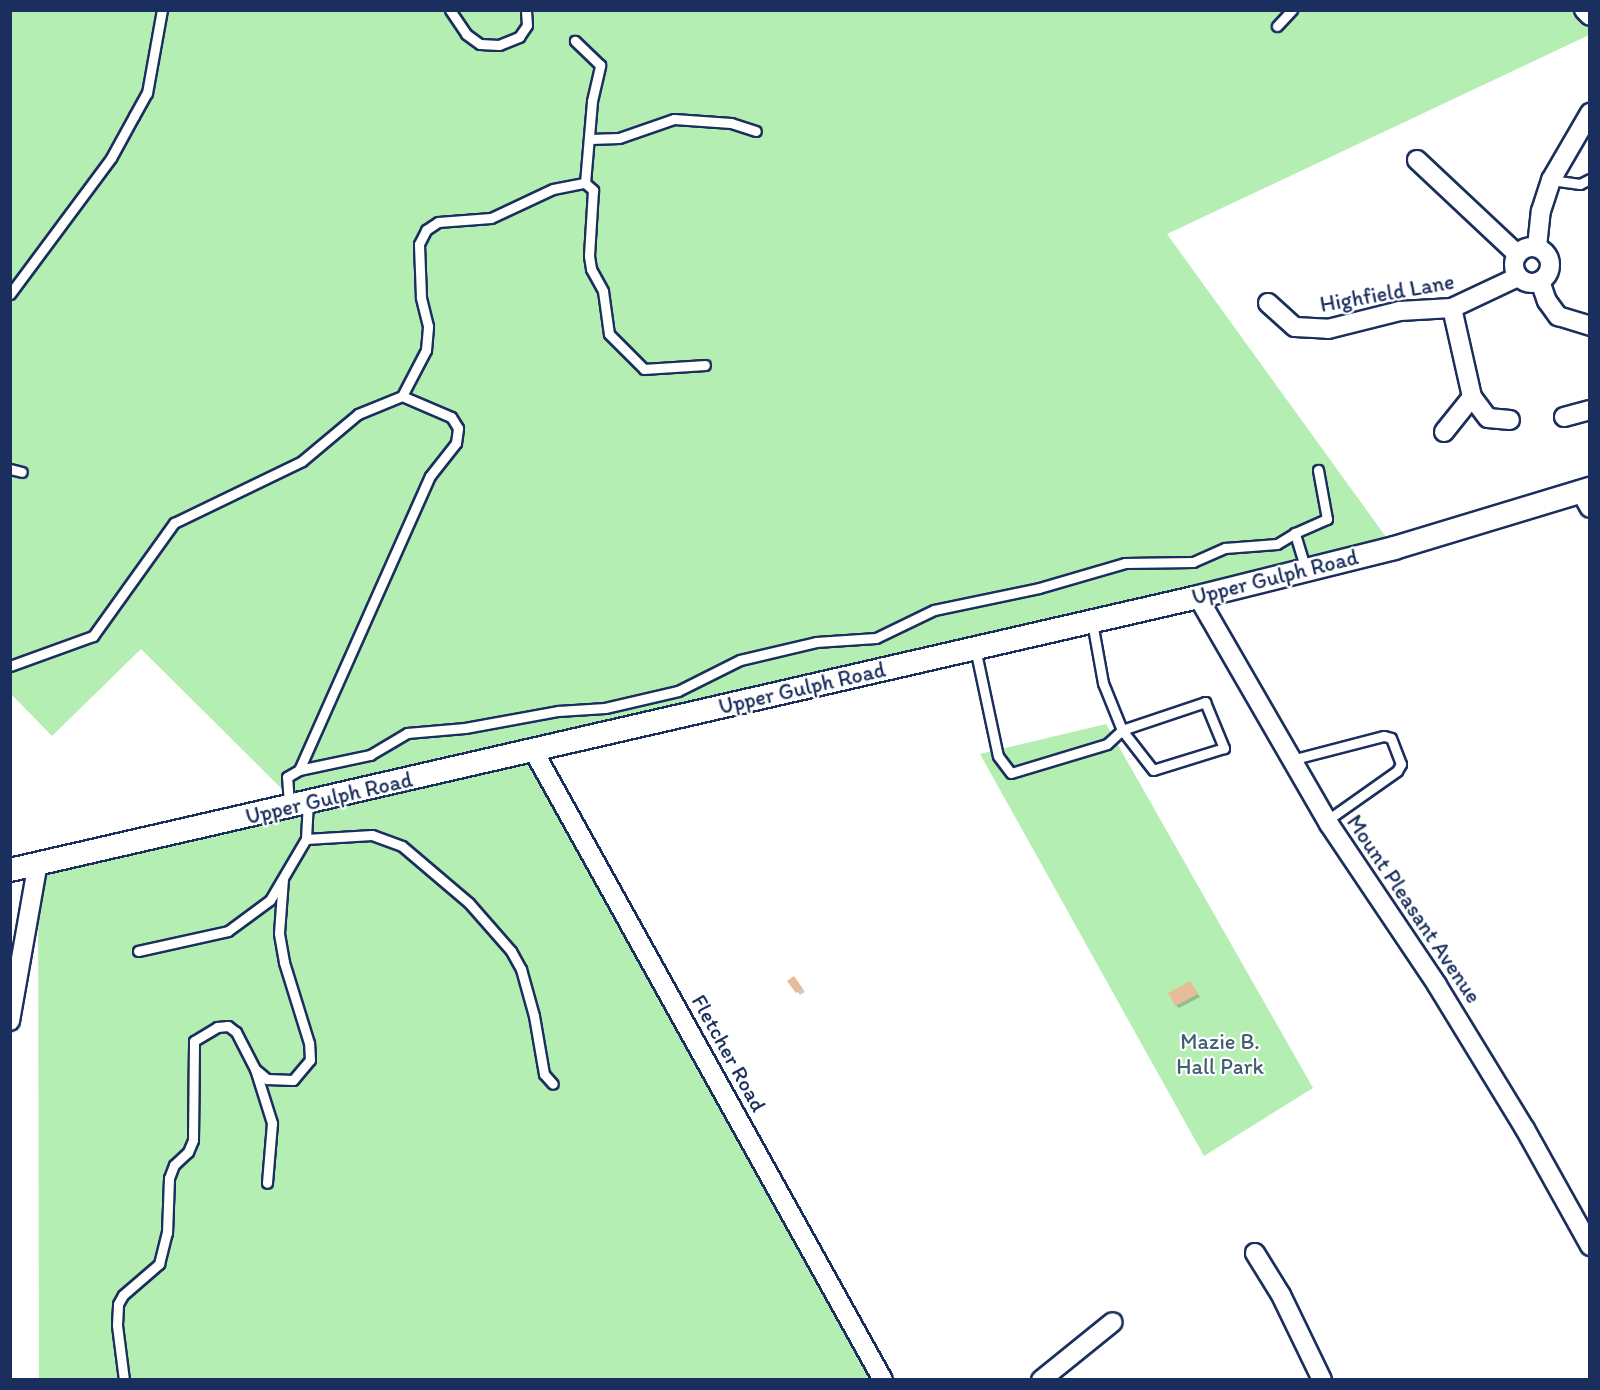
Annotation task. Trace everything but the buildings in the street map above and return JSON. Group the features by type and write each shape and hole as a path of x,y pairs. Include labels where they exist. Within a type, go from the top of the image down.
{"street":[{"path":"1584,10 1590,16"},
{"path":"1590,113 1551,180 1541,211 1537,248 1550,263 1540,281 1547,301 1558,316 1590,326"},
{"path":"1417,160 1517,254"},
{"path":"1517,254 1537,248"},
{"path":"1517,254 1514,264 1518,276 1530,283 1540,281"},
{"name":"Highfield Lane","path":"1268,303 1295,327 1312,330 1400,311 1452,308 1518,276"},
{"path":"1452,308 1472,397 1488,418 1510,420"},
{"path":"1444,432 1472,397"},
{"path":"1564,417 1590,410"},
{"name":"Upper Gulph Road","path":"10,870 299,806 1198,597 1587,496"},
{"name":"Mount Pleasant Avenue","path":"1198,597 1326,820 1437,985 1525,1129 1590,1246"},
{"name":"Fletcher Road","path":"533,750 883,1380"},
{"path":"10,1021 38,863"},
{"path":"1255,1253 1286,1305 1322,1380"},
{"path":"1041,1380 1113,1322"}],"lane":[{"path":"10,294 111,158 147,93 162,10"},
{"path":"450,10 466,34 480,44 499,45 519,37 527,25 526,10"},
{"path":"1277,26 1292,10"},
{"path":"575,41 600,65 592,101 585,183"},
{"path":"590,139 619,138 674,119 731,123 756,130"},
{"path":"1551,180 1580,184 1590,179"},
{"path":"585,183 593,190 588,256 591,269 603,291 609,334 644,369 705,365"},
{"path":"10,666 93,636 174,523 302,461 358,414 402,396 426,350 428,326 421,297 419,244 426,230 438,222 476,222 491,218 553,189 585,183"},
{"path":"299,770 429,476 456,443 458,428 451,417 402,396"},
{"path":"10,469 21,472"},
{"path":"138,951 228,931 270,900 306,839 299,806 287,777 299,770 370,755 407,733 422,729 465,728 558,711 605,708 678,691 740,660 816,642 876,638 934,610 1039,588 1125,563 1192,562 1225,548 1277,544 1327,519 1318,470"},
{"path":"1295,533 1306,570"},
{"path":"975,648 998,756 1011,773 1107,744 1122,730 1205,702 1224,748 1153,770 1122,730 1103,683 1092,622"},
{"path":"1291,760 1384,736 1391,738 1401,764 1397,771 1326,820"},
{"path":"306,839 372,835 402,846 469,903 511,951 520,969 534,1016 544,1074 553,1084"},
{"path":"255,1069 267,1079 293,1080 310,1060 309,1043 284,962 279,933 283,879"},
{"path":"124,1380 117,1325 118,1304 123,1294 159,1264 167,1233 169,1178 193,1140 194,1041 204,1033 228,1026 243,1044 255,1069 272,1123 267,1183"}],"green space":[{"path":"1584,10 1589,16 1589,35 1167,234 1394,548 533,750 883,1379 39,1379 38,863 299,806 141,649 52,736 11,694 10,11"},
{"name":"Mazie B. Hall Park","path":"1106,724 1313,1088 1204,1156 980,754"}]}
